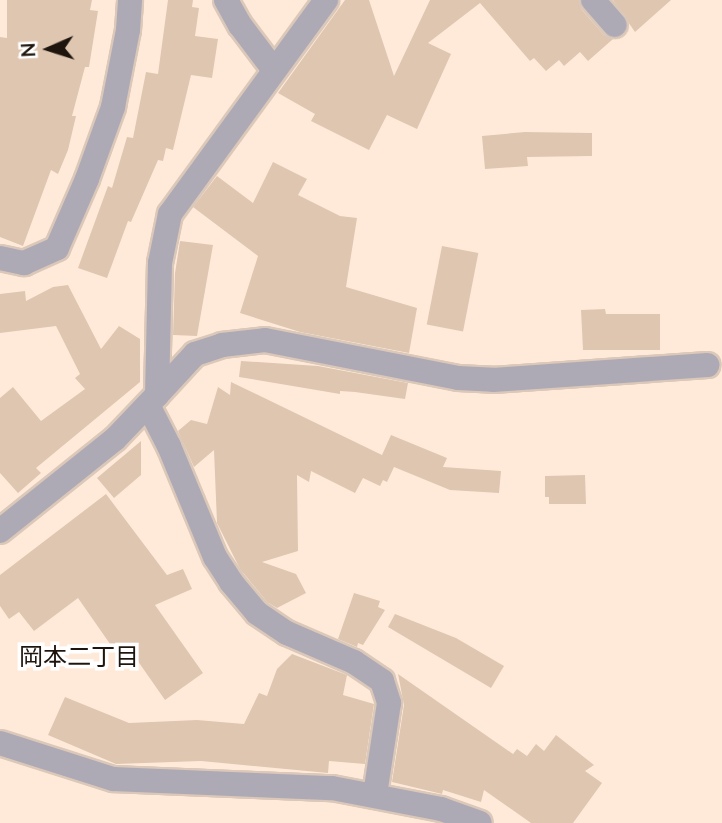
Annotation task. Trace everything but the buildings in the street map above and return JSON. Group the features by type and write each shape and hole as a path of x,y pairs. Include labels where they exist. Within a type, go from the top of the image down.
{"street":[{"path":"0,258 24,263 57,248 87,179 113,107 128,30 130,0"},
{"path":"226,0 240,25 274,69"},
{"path":"326,0 170,215 160,263 152,400 215,556 245,599 269,623 328,653 354,662 382,681 389,703 375,794"},
{"path":"593,0 615,25"},
{"path":"0,531 115,439 195,354 222,345 265,340 458,378 493,380 708,365"},
{"path":"0,743 113,779 332,788 375,794 441,809 480,823"}],"district":[{"name":"岡本二丁目","path":"79,656"}]}
